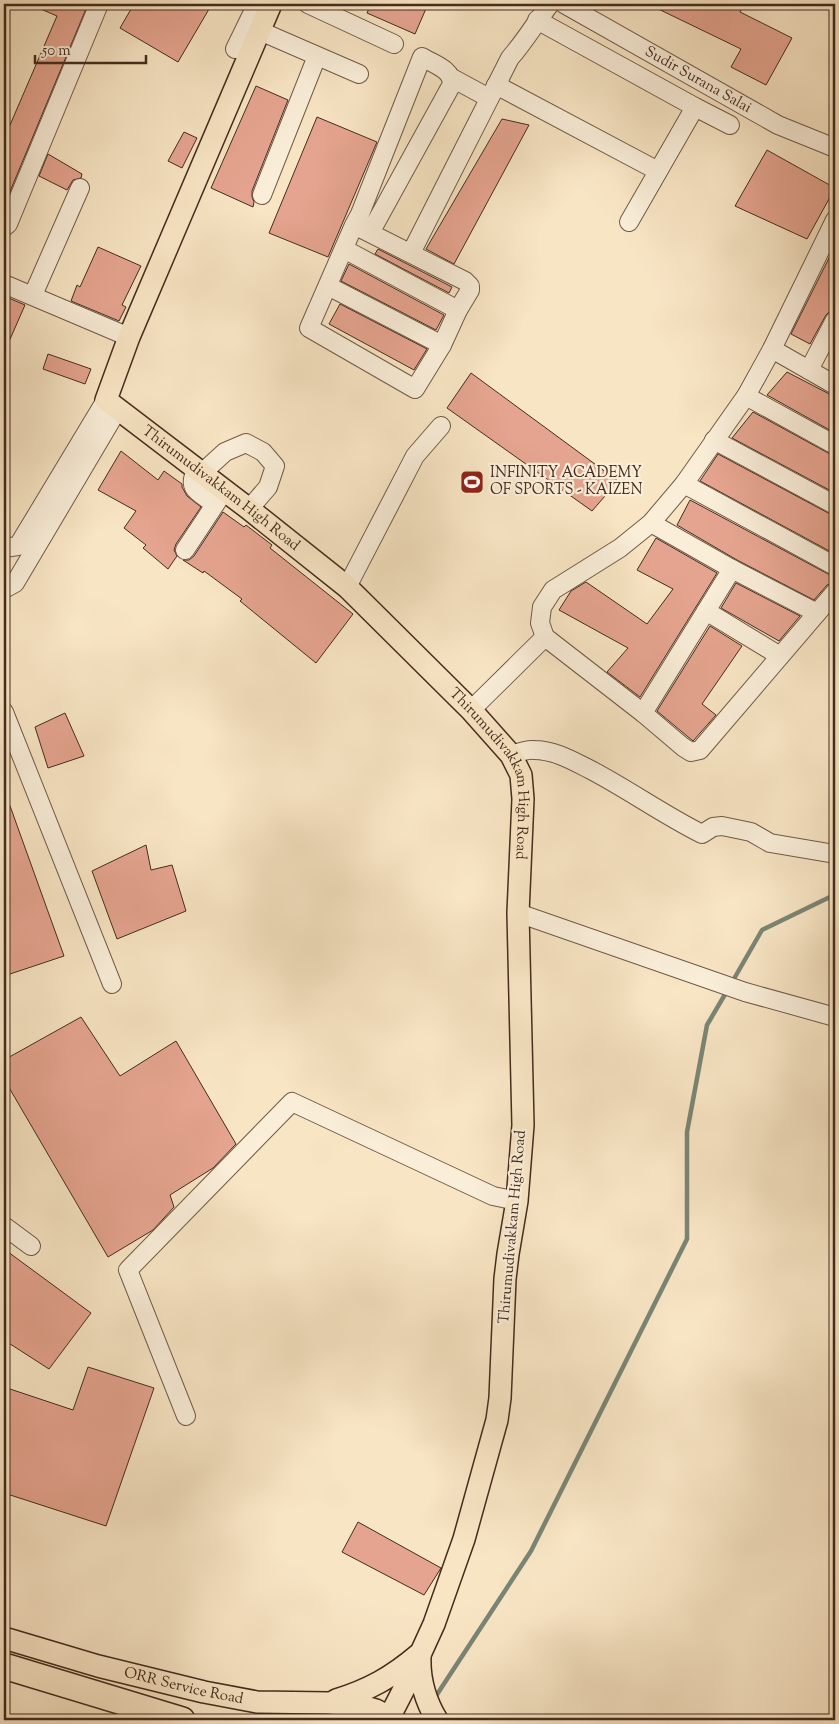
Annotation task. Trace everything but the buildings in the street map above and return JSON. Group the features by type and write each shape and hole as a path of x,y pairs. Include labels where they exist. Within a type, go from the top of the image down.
{"highway":[{"path":"4,1666 182,1720"}],"main road":[{"path":"112,404 129,337 254,34 271,4"},
{"name":"Thirumudivakkam High Road","path":"112,404 200,471 220,498 249,509 347,587 471,710 511,755 521,775 523,799 518,913 523,1125 517,1201 505,1279 504,1349 497,1420 464,1539 434,1624 391,1719"},
{"name":"ORR Service Road","path":"4,1638 133,1675 218,1695 258,1702 324,1703 362,1706 376,1710 391,1719"},
{"path":"324,1703 351,1696 386,1680 420,1654"},
{"path":"420,1654 421,1676 428,1706 437,1720"},
{"path":"324,1703 350,1720"}],"street":[{"path":"4,227 8,224 99,4"},
{"path":"250,4 254,10 254,34"},
{"path":"308,4 394,44"},
{"path":"411,253 510,58 525,41 537,20 550,4"},
{"name":"Sudir Surana Salai","path":"564,4 778,125 835,148"},
{"path":"537,20 730,125"},
{"path":"235,49 254,34"},
{"path":"254,34 317,56 359,74"},
{"path":"262,195 317,56"},
{"path":"354,225 469,283 470,290 458,310 442,346 416,389 309,328 344,249 422,58 446,71 452,78 492,91 658,171"},
{"path":"370,233 452,84 452,78"},
{"path":"629,222 695,107"},
{"path":"32,296 80,188"},
{"path":"835,220 772,349 746,396 684,484 651,522 620,548 553,590 542,607 540,623 546,637 691,752 700,750 835,592"},
{"path":"344,249 458,310"},
{"path":"4,284 129,337"},
{"path":"328,286 442,346"},
{"path":"809,370 835,320"},
{"path":"772,349 835,385"},
{"path":"746,396 835,445"},
{"path":"4,548 18,546 112,404"},
{"path":"4,589 15,583 112,404"},
{"path":"347,587 415,456 441,426"},
{"path":"714,440 835,505"},
{"path":"200,471 225,452 246,444 263,452 275,466 268,486 249,509"},
{"path":"684,484 835,566"},
{"path":"184,550 220,498"},
{"path":"651,522 732,569 817,613"},
{"path":"643,713 732,569"},
{"path":"706,611 780,656"},
{"path":"471,710 546,637"},
{"path":"4,712 112,984"},
{"path":"511,755 532,749 568,758 619,785 702,834 713,827 722,826 751,832 770,844 835,854"},
{"path":"518,913 745,992 835,1017"},
{"path":"186,1416 128,1270 292,1102 493,1196 517,1201"},
{"path":"4,1226 31,1246"}],"waterway":[{"path":"731,984 762,930 835,896"},
{"path":"434,1699 531,1551 687,1239 687,1132 707,1025 727,991"}],"place":[{"name":"INFINITY ACADEMY OF SPORTS - KAIZEN","path":"472,482"}]}
